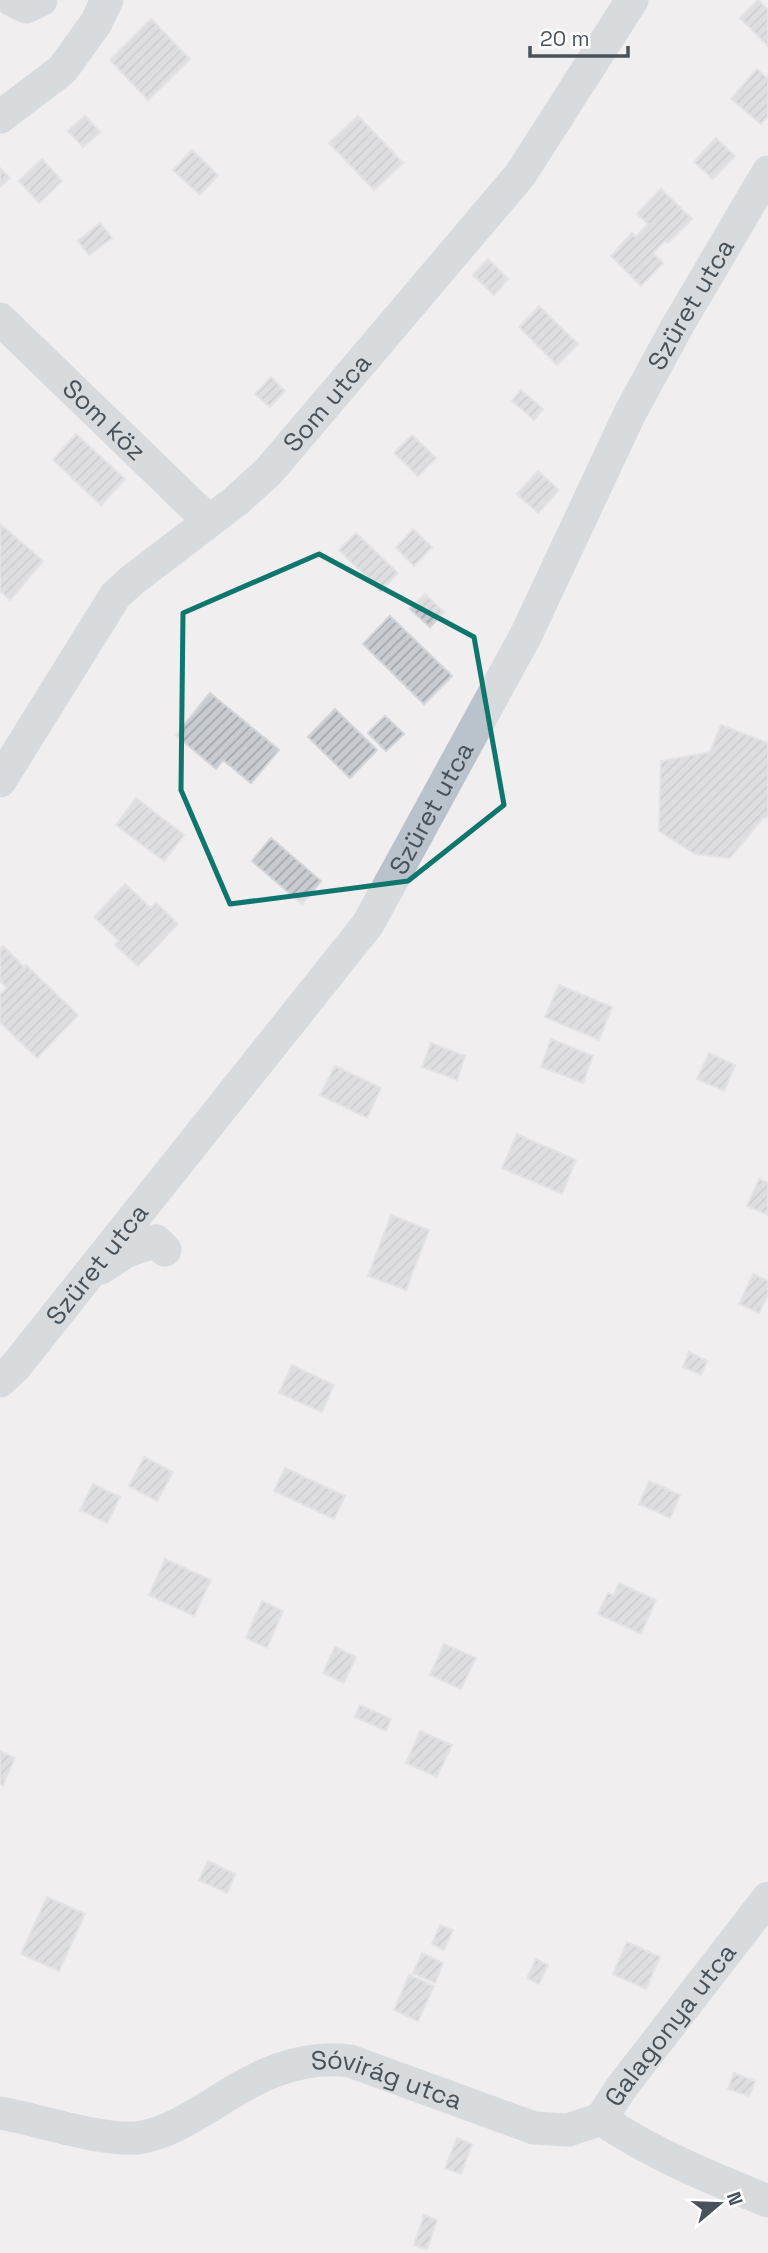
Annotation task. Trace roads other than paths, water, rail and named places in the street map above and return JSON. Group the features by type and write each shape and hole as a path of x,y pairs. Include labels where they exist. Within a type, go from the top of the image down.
{"street":[{"path":"12,0 26,7 41,0"},
{"path":"0,117 62,70 96,23 107,0"},
{"name":"Som utca","path":"0,781 115,596 236,501 269,471 520,175 632,0"},
{"name":"Szüret utca","path":"0,1381 15,1367 88,1277 368,924 526,635 630,413 768,172"},
{"name":"Som köz","path":"0,319 209,521"},
{"path":"88,1277 125,1252 156,1241 165,1250"},
{"name":"Galagonya utca","path":"601,2119 621,2088 768,1898"},
{"name":"Sóvirág utca","path":"0,2113 111,2137 139,2138 174,2127 264,2075 305,2060 323,2059 350,2061 534,2128 568,2130 601,2119"},
{"path":"601,2119 628,2137 727,2185 768,2201"}]}
